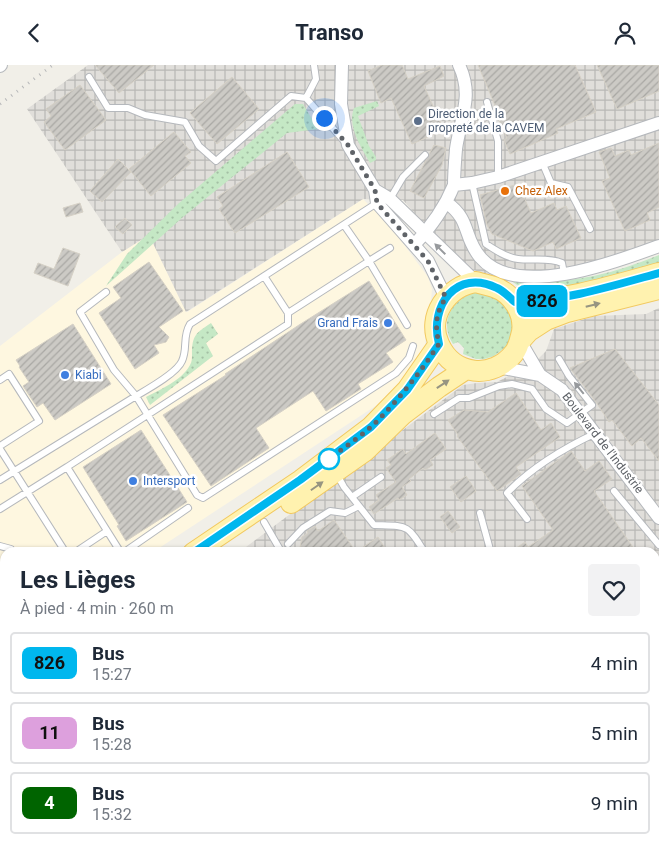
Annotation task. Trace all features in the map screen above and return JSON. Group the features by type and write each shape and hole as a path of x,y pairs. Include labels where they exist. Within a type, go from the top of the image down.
{"main road":[{"path":"515,302 534,302 568,297 659,273"},
{"path":"520,341 523,325 521,314 515,302 496,287 476,282 465,284 454,290 446,298 438,312 436,331 439,344 447,355 466,369 487,371 506,362 529,331 546,320 567,312 659,289"},
{"path":"202,547 300,480 371,427 407,390 439,344"},
{"path":"228,547 365,451 402,415 466,369"}],"street":[{"path":"342,65 341,103 348,145 375,190 377,203 428,261 446,298"},
{"path":"414,245 425,234 446,203 454,185 456,148 466,104 465,77 459,65"},
{"path":"454,185 498,177 659,123"},
{"path":"375,190 390,199 476,282"},
{"path":"446,203 456,210 463,219 473,247 480,258 491,267 528,277 602,266 659,246"},
{"name":"Boulevard de l'Industrie","path":"520,341 540,375 562,391 582,414 659,518"},
{"name":"Boulevard de l'Industrie","path":"498,367 540,375"}],"lane":[{"path":"306,98 316,79 314,65"},
{"path":"89,77 108,108 128,108 145,115 185,122 199,146 216,161 291,96 306,98 348,145"},
{"path":"487,103 498,141 498,177"},
{"path":"390,199 404,177 425,155"},
{"path":"542,162 551,183 568,187 590,229"},
{"path":"472,183 486,244 516,259 556,260 562,263 564,273"},
{"path":"0,480 177,369 182,361 184,337 190,324 377,203"},
{"path":"344,225 369,261 407,325"},
{"path":"288,313 390,248"},
{"path":"0,509 288,324 288,313 264,277"},
{"path":"106,292 80,312 114,370 136,396 197,495 203,499 396,373 409,359 412,347"},
{"path":"434,414 459,398 469,398 499,386 512,384 532,389 546,409 568,423 592,405 568,376 559,359"},
{"path":"0,380 9,375 39,421 0,447 62,547"},
{"path":"527,519 507,493 519,480 568,446 596,433"},
{"path":"67,467 118,547"},
{"path":"336,472 352,497 374,525 405,526 414,535 421,547"},
{"path":"352,497 381,477"},
{"path":"614,491 659,545"},
{"path":"288,544 303,529 330,511 345,513 359,506"},
{"path":"131,547 188,508"},
{"path":"480,513 489,547"},
{"path":"264,522 279,547"},
{"path":"83,547 108,531"}],"shaded area":[{"path":"88,65 659,65 659,250 566,279 505,281 468,268 436,238 403,200 363,199 186,312 149,235 122,252 27,109"},
{"path":"363,199 391,227 428,277 432,289 427,313 425,347 414,368 380,403 161,547 0,547 0,346 122,252 149,235 187,312"},
{"path":"659,308 659,547 246,547 463,385 497,382 535,362 546,351 554,329 594,316 646,314"}],"green space":[{"path":"377,101 379,106 358,116 369,146 376,157 376,160 370,163 356,136 352,115 354,108"},
{"path":"295,104 303,104 318,129 287,133 183,217 106,286 127,254 178,204"},
{"path":"659,255 659,265 566,287 532,291 520,287 507,278 574,279 624,268"},
{"path":"473,293 495,295 512,314 514,332 507,346 494,356 484,359 476,359 463,354 464,348 458,342 453,344 447,328 447,321 453,307"},
{"path":"211,323 218,334 206,343 213,356 150,405 146,397 170,384 186,371 192,361 194,338 198,332"}],"building":[{"path":"95,65 154,65 119,93"},
{"path":"382,65 402,65 408,79 440,66 444,76 424,86 444,130 412,144 391,98 381,103 368,71"},
{"path":"478,65 575,65 596,112 556,129 558,133 510,154 504,140 507,138 495,111 497,110"},
{"path":"597,65 659,65 659,91 617,109"},
{"path":"232,77 259,109 217,144 190,113"},
{"path":"80,85 106,120 65,150 44,122 51,116 46,109"},
{"path":"174,132 191,152 185,156 191,163 151,196 129,169"},
{"path":"659,143 659,207 647,213 650,220 625,231 602,181 610,178 599,152 611,148 615,156 629,150 631,155"},
{"path":"434,145 446,148 442,165 424,198 410,191"},
{"path":"287,152 309,187 235,233 219,209 223,206 217,197"},
{"path":"118,159 131,172 102,202 90,191"},
{"path":"518,184 531,213 554,203 557,210 566,206 581,238 556,249 553,242 533,251 492,234 487,225 480,195"},
{"path":"80,203 83,212 66,217 63,208"},
{"path":"125,218 132,225 123,234 115,227"},
{"path":"63,248 80,254 68,286 34,273 38,263 54,269"},
{"path":"149,262 183,311 159,327 169,337 166,342 154,345 159,353 135,369 99,313 121,298 113,287"},
{"path":"369,281 406,340 386,353 393,362 358,384 361,389 326,411 313,391 256,428 269,448 211,486 163,415"},
{"name":"Kiabi","path":"73,324 111,384 55,420 43,403 37,407 23,386 29,382 16,360"},
{"path":"615,349 659,405 659,461 641,438 632,446 612,420 609,422 570,368"},
{"path":"516,393 541,430 551,423 560,437 516,467 521,474 497,491 457,436 448,420 464,410 488,412"},
{"name":"Intersport","path":"141,430 187,502 126,541 117,526 119,525 83,467"},
{"path":"435,433 446,449 430,460 433,465 425,470 423,468 409,479 411,481 402,487 407,495 399,500 398,498 374,514 369,507 379,500 376,495 396,482 386,468 391,465 387,460 403,449 406,454"},
{"path":"571,451 585,471 599,461 612,479 594,491 633,547 528,547 553,530 522,486"},
{"path":"466,476 476,491 461,502 450,487"},
{"path":"448,511 460,527 452,533 440,517"},
{"path":"334,520 353,547 300,547 302,537 308,533 307,531 315,526 318,531"},
{"path":"378,537 384,547 363,547"},
{"path":"525,542 528,547 518,547"}],"railway":[{"path":"0,104 53,65"}],"bus line":[{"name":"826","path":"202,547 300,480 371,427 407,390 439,344 436,331 438,312 441,304 454,290 465,284 476,282 496,287 515,302 534,302 568,297 659,273"}],"place":[{"name":"Direction de la propreté de la CAVEM","path":"418,121"},
{"name":"Chez Alex","path":"505,191"},
{"name":"Grand Frais","path":"388,323"},
{"name":"Kiabi","path":"65,375"},
{"name":"Intersport","path":"133,481"}],"route":[{"path":"324,118 348,145 375,190 377,203 428,261 446,298 438,312 436,331 439,344 407,390 371,427 329,459"}]}
